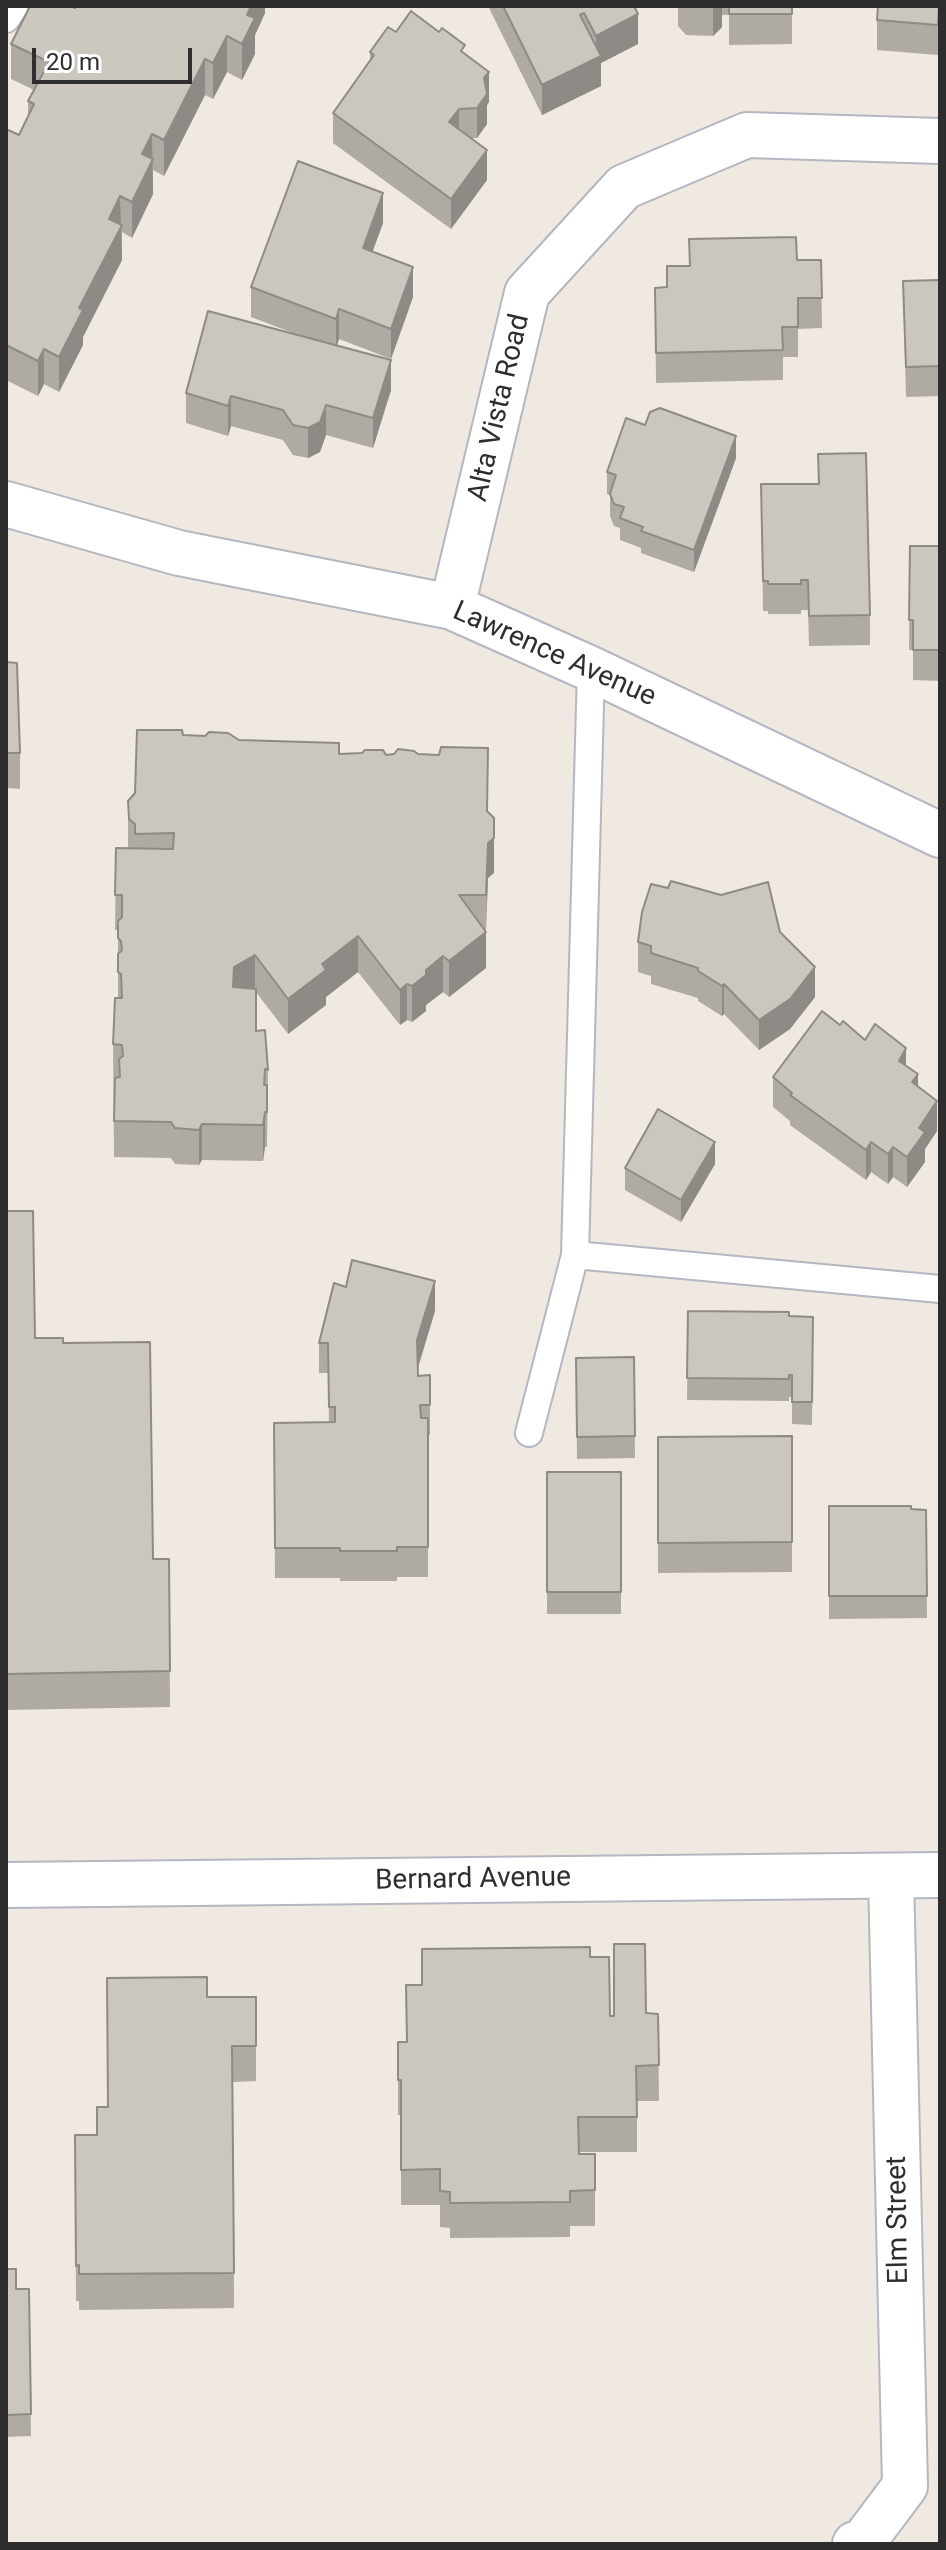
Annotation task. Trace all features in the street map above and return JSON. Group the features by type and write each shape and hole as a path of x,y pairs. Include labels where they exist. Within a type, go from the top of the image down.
{"street":[{"name":"Alta Vista Road","path":"452,607 527,293 624,187 747,135 940,141"},
{"name":"Lawrence Avenue","path":"6,504 179,553 452,607 591,669 940,835"},
{"name":"Bernard Avenue","path":"6,1885 940,1875"},
{"name":"Elm Street","path":"855,2544 863,2542 905,2486 891,1876"}],"lane":[{"path":"6,19 15,6"},
{"path":"529,1433 575,1255 591,669"},
{"path":"575,1255 940,1289"}],"building":[{"path":"30,6 251,6 247,15 255,18 242,44 227,36 213,63 205,59 164,140 152,134 142,154 153,159 132,202 120,196 109,219 122,225 79,308 83,310 59,357 44,349 38,361 6,345 6,129 19,135 34,104 28,101 49,62 11,44"},
{"path":"503,6 634,6 638,14 596,36 584,13 580,15 601,56 542,85"},
{"path":"729,6 792,6 792,14 729,14"},
{"path":"878,6 939,6 938,25 877,20"},
{"path":"411,11 439,32 442,28 465,45 461,51 489,72 484,78 487,94 477,108 459,109 449,122 487,150 451,199 333,113 374,55 370,52 388,27 396,32"},
{"path":"298,161 383,193 363,248 413,267 391,329 339,309 336,319 251,287"},
{"path":"796,237 797,260 821,260 822,298 798,298 798,327 782,327 783,350 656,353 655,288 667,287 667,266 690,266 689,239"},
{"path":"940,280 940,366 906,367 903,281"},
{"path":"208,311 391,360 373,418 326,405 320,422 308,428 293,425 283,410 231,396 228,406 186,393"},
{"path":"660,408 736,436 694,550 641,531 643,527 620,518 624,507 614,504 610,494 616,475 607,472 626,418 645,425 650,412"},
{"path":"866,453 870,615 809,616 808,580 801,580 801,584 768,584 768,581 763,581 761,484 819,484 818,454"},
{"path":"910,546 940,546 940,650 913,650 913,620 909,620"},
{"path":"6,662 17,663 20,753 6,753"},
{"path":"137,730 182,730 183,735 205,736 209,732 228,733 239,740 339,743 339,754 383,750 386,755 394,754 398,749 439,755 441,747 488,748 487,811 494,818 494,838 488,843 486,895 459,895 486,932 449,961 443,956 426,970 426,975 412,986 407,984 400,990 358,936 322,964 326,970 288,999 255,955 234,967 233,987 256,989 256,1031 265,1030 268,1070 265,1069 267,1112 263,1125 202,1124 199,1130 175,1128 171,1122 114,1121 115,1078 120,1077 119,1059 123,1056 122,1045 113,1044 115,998 122,998 121,974 118,972 118,954 122,950 118,921 122,917 122,895 115,895 116,848 173,849 174,833 135,834 135,824 129,819 128,801 135,793"},
{"path":"671,881 721,895 768,882 780,932 815,967 790,999 759,1020 724,984 722,986 698,968 651,953 651,946 638,942 642,912 651,884 668,888"},
{"path":"822,1011 840,1025 843,1021 865,1040 875,1024 906,1048 899,1061 918,1074 912,1082 937,1101 919,1128 925,1132 907,1157 893,1147 888,1154 871,1142 866,1150 790,1095 792,1093 773,1077"},
{"path":"658,1109 715,1142 681,1200 625,1168"},
{"path":"6,1211 33,1211 35,1338 63,1338 63,1343 150,1342 153,1559 169,1559 170,1671 6,1674"},
{"path":"352,1260 435,1281 417,1340 418,1376 430,1375 430,1405 420,1405 421,1418 428,1418 428,1547 397,1547 397,1551 275,1548 274,1423 335,1422 335,1407 329,1407 328,1343 319,1343 334,1283 346,1287"},
{"path":"688,1311 789,1312 789,1316 813,1317 812,1402 792,1402 792,1375 789,1379 687,1378"},
{"path":"634,1357 635,1436 577,1437 576,1358"},
{"path":"792,1436 792,1542 658,1543 658,1437"},
{"path":"547,1472 621,1472 621,1592 547,1592"},
{"path":"829,1506 911,1506 911,1509 926,1510 927,1596 829,1596"},
{"path":"614,1944 645,1944 646,2013 658,2014 659,2065 636,2066 637,2117 578,2117 579,2154 595,2154 595,2190 570,2191 570,2202 450,2203 450,2192 440,2191 440,2169 401,2170 398,2042 407,2042 406,1985 422,1985 422,1949 590,1947 590,1957 609,1957 610,2016 614,2016"},
{"path":"207,1977 207,1997 256,1997 256,2046 232,2046 234,2273 79,2274 79,2265 76,2266 75,2135 97,2135 97,2107 108,2107 107,1978"},
{"path":"6,2269 16,2269 16,2289 29,2289 31,2414 6,2415"}]}
